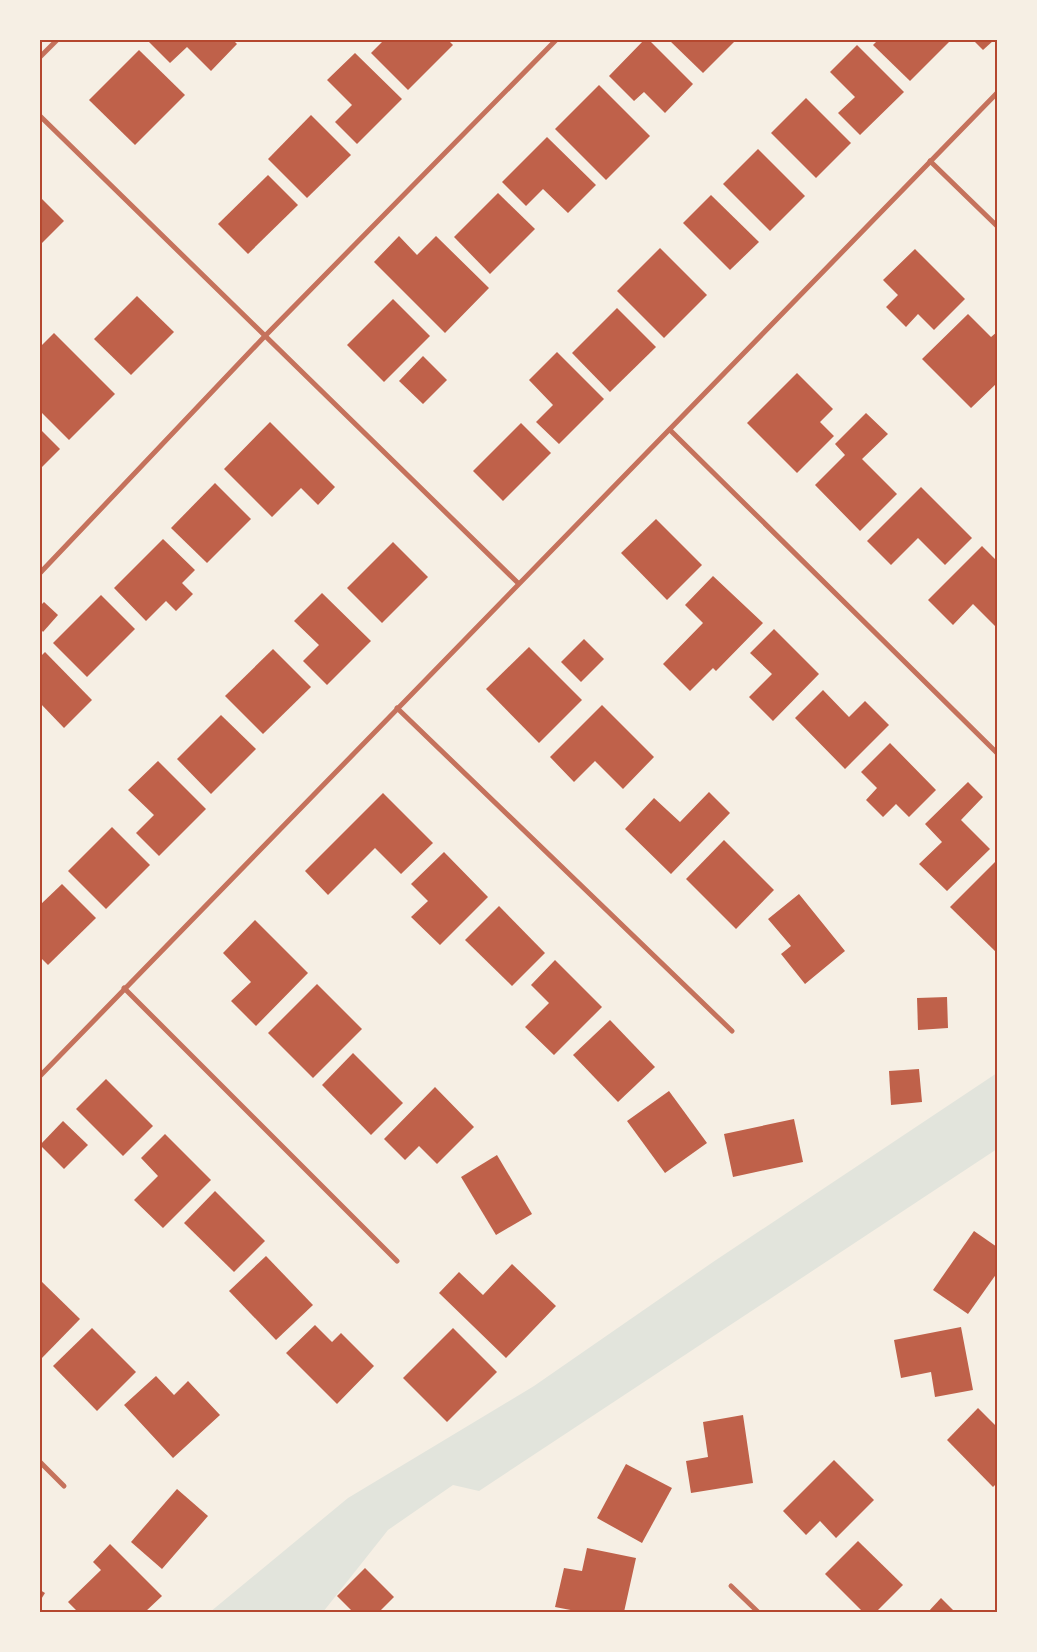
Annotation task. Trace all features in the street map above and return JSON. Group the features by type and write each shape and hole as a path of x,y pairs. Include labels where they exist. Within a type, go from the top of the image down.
{"street":[{"path":"40,57 57,40"},
{"path":"40,573 265,336 556,40"},
{"path":"40,1076 997,93"},
{"path":"40,116 518,583"},
{"path":"930,160 997,226"},
{"path":"670,430 997,753"},
{"path":"397,708 732,1031"},
{"path":"124,988 397,1262"},
{"path":"40,1462 64,1486"},
{"path":"731,1586 758,1612"}],"shaded area":[{"path":"997,1073 997,1149 479,1491 453,1485 388,1530 323,1612 210,1612 348,1498 534,1386 713,1262"}],"building":[{"path":"233,40 237,44 211,71 187,47 170,63 148,41"},
{"path":"384,40 448,40 453,45 408,90 371,53"},
{"path":"644,40 649,40 693,84 665,113 644,92 634,101 609,76"},
{"path":"669,40 736,40 703,73"},
{"path":"878,40 951,40 910,81 873,45"},
{"path":"973,40 994,40 983,50"},
{"path":"857,45 904,92 860,135 838,113 855,97 830,72"},
{"path":"139,50 185,95 135,145 89,100"},
{"path":"355,53 402,99 357,144 335,122 352,105 327,80"},
{"path":"599,85 650,136 606,180 555,129"},
{"path":"806,98 851,143 816,178 771,133"},
{"path":"311,115 351,155 307,198 268,159"},
{"path":"547,137 596,185 568,213 543,189 526,206 502,182"},
{"path":"758,149 805,196 770,231 723,184"},
{"path":"268,175 298,205 248,254 218,224"},
{"path":"498,193 535,229 490,274 454,237"},
{"path":"711,195 759,242 730,270 683,223"},
{"path":"40,197 64,221 40,245"},
{"path":"399,236 417,255 436,236 489,288 445,333 374,262"},
{"path":"660,248 707,295 664,338 617,291"},
{"path":"915,249 965,299 934,330 918,314 906,327 886,307 898,295 883,280"},
{"path":"137,296 174,332 131,375 94,339"},
{"path":"393,299 430,336 384,382 347,345"},
{"path":"617,308 656,347 610,392 572,353"},
{"path":"968,314 991,337 997,332 997,383 971,408 922,359"},
{"path":"54,333 115,394 69,440 40,411 40,347"},
{"path":"557,352 604,399 559,444 536,422 553,405 529,380"},
{"path":"423,356 447,380 423,404 399,381"},
{"path":"797,373 833,409 820,422 834,436 797,473 747,423"},
{"path":"866,413 888,434 862,459 897,494 860,531 815,485 845,455 835,444"},
{"path":"270,422 335,487 318,505 301,488 272,517 224,469"},
{"path":"521,423 551,453 503,501 473,471"},
{"path":"40,429 60,449 40,469"},
{"path":"215,483 251,519 207,563 171,528"},
{"path":"921,487 972,538 945,565 918,538 891,565 867,541"},
{"path":"656,519 702,565 667,600 621,553"},
{"path":"163,539 195,570 182,583 193,594 176,611 166,601 146,621 114,588"},
{"path":"393,542 428,577 382,623 347,588"},
{"path":"982,546 997,561 997,628 973,604 953,625 928,600"},
{"path":"713,576 763,623 716,671 713,668 690,691 663,664 703,623 685,605"},
{"path":"322,593 371,641 327,685 303,661 319,645 294,621"},
{"path":"101,595 135,629 87,677 53,643"},
{"path":"44,602 58,615 43,632 40,628 40,606"},
{"path":"774,629 819,674 773,721 749,697 772,674 750,653"},
{"path":"584,639 604,659 581,682 561,662"},
{"path":"529,647 582,700 539,743 486,689"},
{"path":"273,649 311,687 263,734 225,696"},
{"path":"45,652 92,700 64,728 40,703 40,657"},
{"path":"823,690 849,717 865,701 889,725 845,769 795,718"},
{"path":"602,705 654,757 623,789 595,761 574,782 550,757"},
{"path":"221,715 256,749 211,794 177,759"},
{"path":"890,743 936,790 909,817 896,804 883,817 866,800 877,788 861,772"},
{"path":"158,761 206,809 159,856 136,833 154,815 128,790"},
{"path":"968,782 983,797 961,820 990,849 947,891 919,864 942,842 925,824"},
{"path":"709,792 730,813 671,874 625,829 654,798 680,822"},
{"path":"383,793 433,843 401,874 375,848 328,895 305,871"},
{"path":"112,827 150,865 106,909 68,871"},
{"path":"724,840 774,890 736,929 686,879"},
{"path":"444,852 488,897 440,945 411,917 428,901 411,884"},
{"path":"997,860 997,953 950,907"},
{"path":"62,884 96,918 48,965 40,957 40,905"},
{"path":"799,894 845,951 805,984 781,954 791,946 768,919"},
{"path":"499,906 545,953 512,986 465,940"},
{"path":"255,920 308,973 256,1026 231,1001 251,982 223,953"},
{"path":"555,960 602,1007 554,1055 525,1027 549,1003 531,985"},
{"path":"317,984 362,1029 313,1078 268,1033"},
{"path":"947,997 948,1028 918,1030 917,998"},
{"path":"610,1020 655,1067 618,1102 573,1055"},
{"path":"353,1053 403,1103 371,1135 322,1085"},
{"path":"919,1069 922,1102 891,1105 889,1071"},
{"path":"106,1079 153,1126 123,1156 76,1109"},
{"path":"435,1087 474,1127 437,1164 419,1146 405,1160 384,1139"},
{"path":"669,1091 707,1143 665,1173 627,1121"},
{"path":"794,1119 803,1162 733,1177 724,1134"},
{"path":"63,1121 88,1145 64,1169 40,1145"},
{"path":"165,1134 211,1180 163,1228 134,1200 158,1176 141,1158"},
{"path":"497,1155 532,1214 496,1235 461,1177"},
{"path":"215,1191 265,1241 234,1272 184,1223"},
{"path":"974,1231 997,1247 997,1273 968,1314 933,1290"},
{"path":"266,1256 313,1305 276,1340 229,1291"},
{"path":"512,1264 556,1306 506,1358 439,1293 459,1272 483,1295"},
{"path":"40,1280 80,1319 40,1360"},
{"path":"315,1325 332,1342 341,1333 374,1366 337,1404 286,1353"},
{"path":"961,1327 973,1390 935,1397 931,1372 901,1378 894,1340"},
{"path":"92,1328 136,1372 97,1411 53,1366"},
{"path":"453,1328 497,1372 447,1422 403,1378"},
{"path":"156,1376 174,1395 188,1381 220,1415 173,1458 124,1405"},
{"path":"978,1408 997,1427 997,1483 993,1487 947,1440"},
{"path":"743,1415 753,1483 691,1493 686,1461 708,1457 703,1422"},
{"path":"834,1460 874,1500 836,1538 820,1521 806,1535 783,1511"},
{"path":"626,1464 672,1488 642,1543 597,1518"},
{"path":"177,1489 208,1516 162,1569 131,1542"},
{"path":"858,1541 903,1585 876,1612 863,1612 825,1574"},
{"path":"110,1544 162,1596 145,1612 78,1612 68,1602 101,1570 93,1562"},
{"path":"587,1548 636,1558 624,1612 581,1612 555,1607 564,1568 582,1571"},
{"path":"365,1568 394,1597 379,1612 353,1612 337,1596"},
{"path":"40,1590 45,1593 40,1601"},
{"path":"941,1598 955,1612 928,1612"}]}
